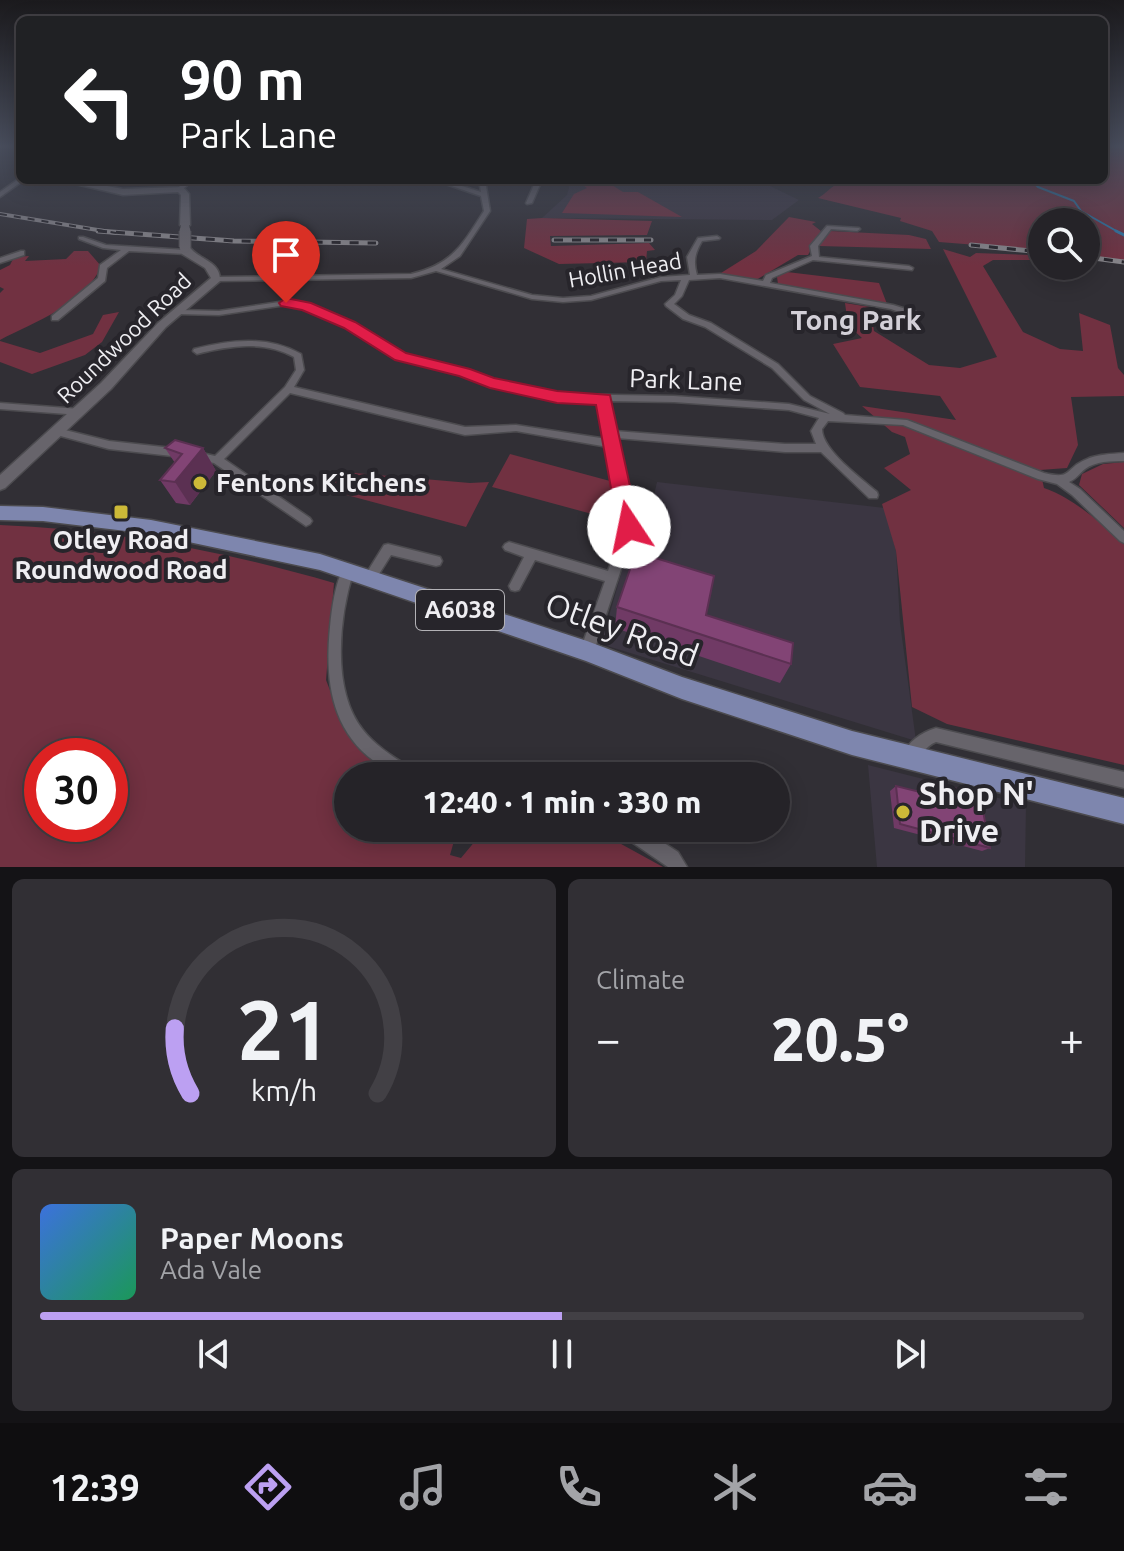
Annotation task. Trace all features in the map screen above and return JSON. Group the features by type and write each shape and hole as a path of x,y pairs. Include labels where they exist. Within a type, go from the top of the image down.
{"main road":[{"name":"Otley Road","path":"0,513 43,514 151,527 278,552 348,570 587,651 718,700 852,743 1124,811"}],"street":[{"path":"90,185 123,192 180,189 184,185"},
{"path":"454,185 485,195"},
{"path":"216,279 401,276 439,271 458,257 487,211 483,185"},
{"path":"529,203 537,185"},
{"name":"Roundwood Road","path":"0,484 80,412 178,312 216,279 215,272 206,262 185,250 185,194 180,189"},
{"path":"816,258 814,246 829,227 857,229"},
{"path":"81,238 105,247 185,250"},
{"path":"717,238 700,239 688,260 690,278 669,304 675,311 708,325 775,366 807,398 853,419"},
{"path":"55,318 102,279 103,267 127,249"},
{"path":"0,250 12,255"},
{"path":"0,261 21,253"},
{"path":"766,284 769,277 803,260 816,258 909,268"},
{"name":"Hollin Head","path":"439,271 532,297 563,300 591,298 661,279 733,277 893,307 913,314"},
{"name":"Park Lane","path":"178,312 219,313 286,303 306,306 349,325 400,357 464,372 490,383 557,397 674,399 789,407 826,417 904,422 1066,479 1124,538"},
{"path":"197,351 233,344 286,347 298,356 300,370 288,389 217,460"},
{"path":"288,389 465,431 516,428 612,439 824,448"},
{"path":"587,651 629,527 604,399"},
{"path":"0,406 80,412"},
{"path":"826,417 815,435 824,448 873,495"},
{"path":"57,432 109,445 217,460 306,521"},
{"path":"1066,479 1080,466 1098,458 1124,457"},
{"path":"509,547 612,578"},
{"path":"370,578 388,549 436,561"},
{"path":"515,586 532,554"},
{"path":"348,570 341,589 337,618 334,667 337,699 352,730 384,762"},
{"path":"909,757 924,739 936,735 1124,780"},
{"path":"647,842 672,858 679,867"}],"shaded area":[{"path":"570,185 769,185 799,200 772,220 542,218 567,195"},
{"path":"583,185 613,185 623,192 638,192 682,217 562,213 574,194 587,188"},
{"path":"835,185 1124,185 1124,260 1100,257 1100,208 1028,208 1028,249 939,242 932,231 900,221 901,218 818,198"},
{"path":"789,217 816,222 812,224 821,231 808,255 798,255 756,280 721,273 756,251"},
{"path":"527,219 652,221 647,235 550,236 551,246 649,243 655,250 647,251 646,262 559,264 524,248"},
{"path":"830,231 909,235 926,239 931,249 819,246"},
{"path":"943,249 970,257 976,253 1028,255 1028,260 993,260 983,266 1023,332 1060,349 1083,351 1079,313 1110,325 1118,368 1124,375 1124,396 1071,397 1078,445 1067,468 1040,470 1044,488 1076,505 1124,543 1124,765 947,724 912,707 896,551 882,504 911,490 884,468 910,454 905,437 892,432 862,406 956,420 940,396 860,387 833,344 862,338 848,325 845,303 870,307 874,331 929,365 960,368 997,357"},
{"path":"74,251 88,251 101,266 94,279 84,291 58,310 0,340 0,293 4,289 0,287 0,270 10,265 14,257 29,256 25,261 66,259"},
{"path":"787,272 879,283 887,304 778,284 777,277"},
{"path":"119,312 102,342 85,355 32,374 0,362 0,341 40,353 93,334 103,315"},
{"path":"510,454 610,481 618,521 492,487"},
{"path":"1124,462 1124,528 1079,485 1082,474 1103,464"},
{"path":"343,472 489,482 466,527 328,490"},
{"path":"657,482 885,508 896,551 900,623 916,741 601,644 636,522 633,502 651,508"},
{"path":"0,525 85,531 169,544 252,561 334,583 326,680 345,729 364,754 376,762 334,762 334,842 454,842 450,855 461,858 474,842 617,842 663,867 0,867"},
{"path":"868,765 1026,805 1025,867 877,867"}],"building":[{"path":"175,440 203,448 175,482 160,480 182,454 165,448"},
{"path":"636,552 714,576 706,615 793,643 791,664 617,607"},
{"path":"934,783 980,795 990,848 900,824 896,786 936,796"}],"waterway":[{"path":"1036,185 1074,201 1081,211 1120,233"},
{"path":"1116,231 1120,233"},
{"path":"1120,233 1124,235"}],"railway":[{"path":"0,214 109,232"},
{"path":"98,231 109,232"},
{"path":"109,232 234,241 376,243"},
{"path":"109,232 116,233"},
{"path":"554,240 651,240"},
{"path":"971,245 1028,251"},
{"path":"1100,259 1124,262"}],"place":[{"name":"Fentons Kitchens","path":"200,483"},
{"name":"Otley Road Roundwood Road","path":"121,512"},
{"name":"Shop N' Drive","path":"903,812"}],"district":[{"name":"Tong Park","path":"856,320"}],"route":[{"path":"286,303 306,306 349,325 400,357 464,372 490,383 557,397 604,399 629,527"}]}
